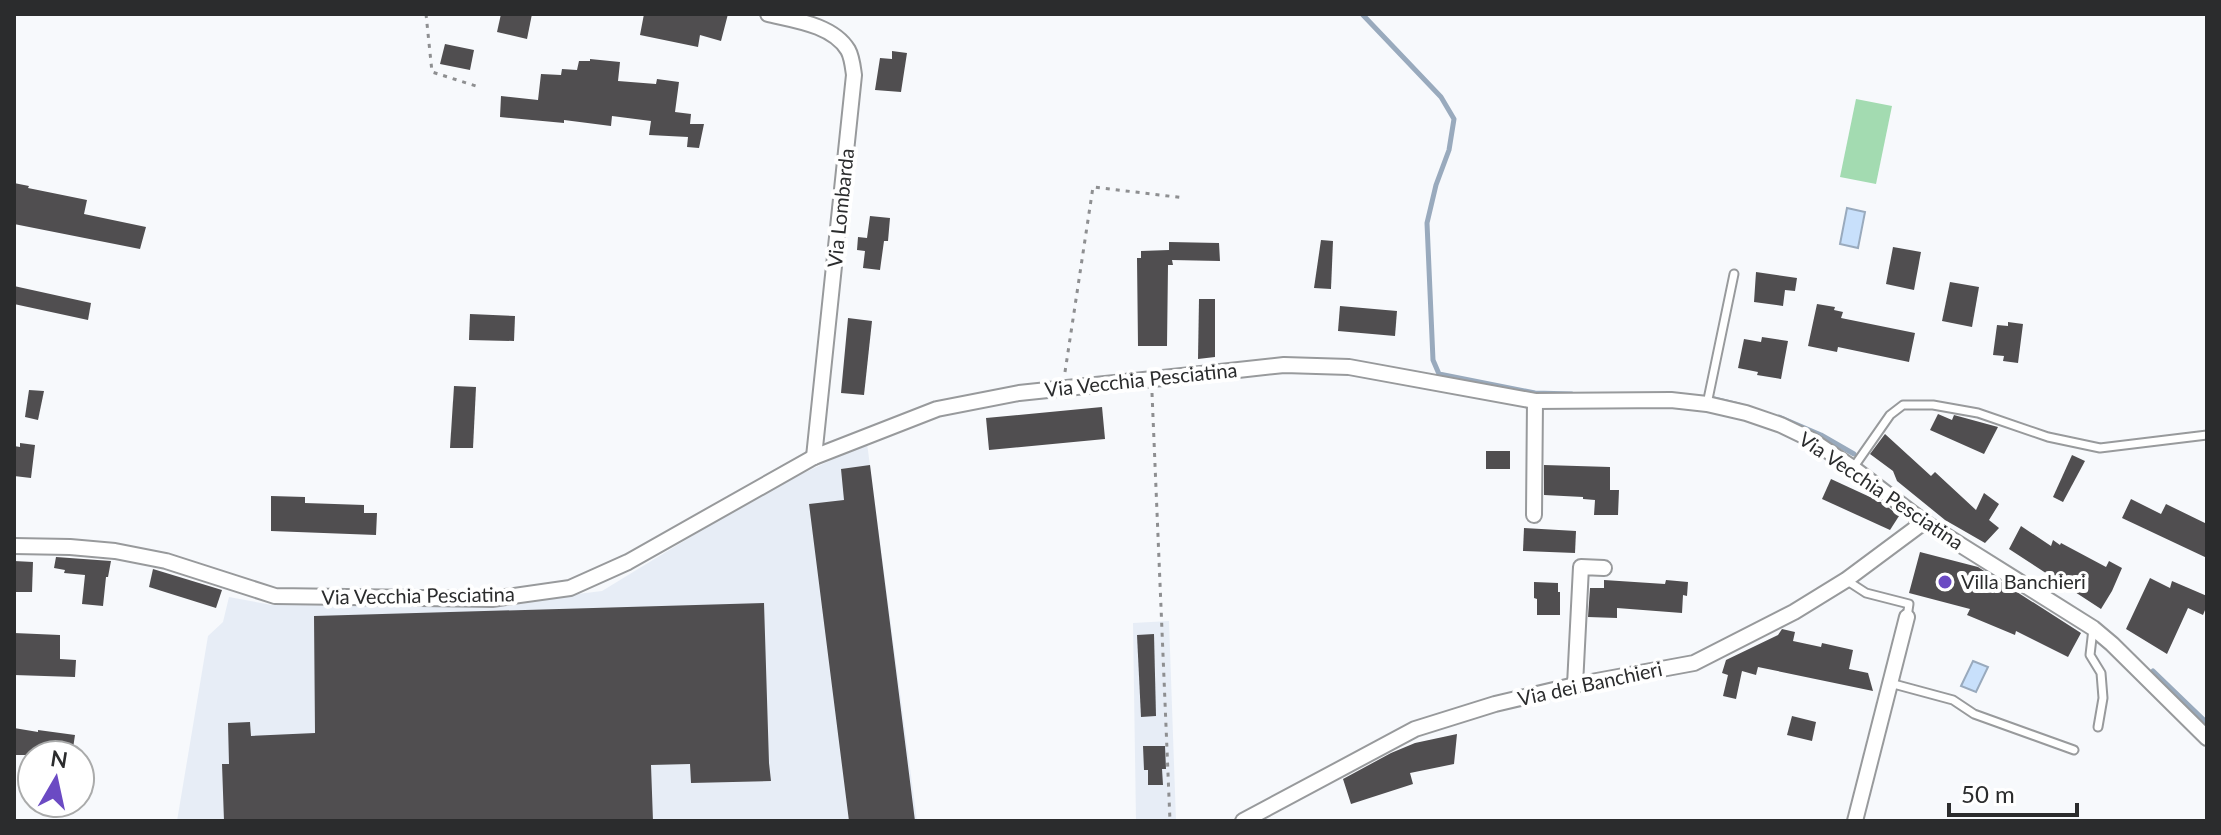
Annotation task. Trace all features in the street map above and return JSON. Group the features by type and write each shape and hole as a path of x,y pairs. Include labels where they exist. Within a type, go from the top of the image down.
{"street":[{"name":"Via Lombarda","path":"768,14 831,33 849,51 854,75 814,457"},
{"name":"Via Vecchia Pesciatina","path":"14,546 115,551 166,561 275,596 492,599 570,588 628,562 814,457 937,409 1019,393 1284,365 1349,367 1535,401 1708,399 1781,425 1810,439 1924,522 2093,628 2207,738"},
{"path":"1534,515 1535,401"},
{"name":"Via dei Banchieri","path":"1243,821 1415,729 1495,704 1575,685 1694,663 1794,612 1846,580 1924,522"},
{"path":"1575,685 1581,567 1604,568"},
{"path":"1855,821 1907,617"}],"lane":[{"path":"1708,399 1734,274"},
{"path":"1853,468 1890,415 1903,405 1933,405 1978,413 2048,437 2100,448 2207,435"},
{"path":"1846,580 1866,593 1909,604 1907,617"},
{"path":"2093,628 2090,655 2101,673 2103,698 2098,727"},
{"path":"1890,683 1953,700 1974,714 2074,750"}],"path":[{"path":"426,14 432,72 476,86"},
{"path":"1062,389 1093,187 1185,198"},
{"path":"1151,379 1170,821"}],"shaded area":[{"path":"867,443 917,821 177,821 208,636 223,622 229,597 272,605 479,606 602,591 766,491"},
{"path":"1169,621 1176,821 1136,821 1133,623"}],"green space":[{"path":"1856,99 1892,106 1876,184 1840,177"}],"water":[{"path":"1847,208 1865,212 1858,248 1840,244"},
{"path":"1973,661 1988,667 1976,692 1961,686"}],"building":[{"path":"501,14 532,14 527,39 497,32"},
{"path":"644,14 728,14 721,41 700,35 698,47 640,35"},
{"path":"445,44 474,50 470,70 440,64"},
{"path":"892,51 907,53 901,92 875,90 880,58 892,59"},
{"path":"579,61 620,62 618,81 656,84 657,79 679,82 675,112 691,114 690,124 704,124 699,148 687,147 688,137 649,135 651,121 612,116 611,126 500,117 501,96 538,100 541,74 561,75 562,69 577,70"},
{"path":"14,183 87,200 84,214 146,227 140,249 14,224"},
{"path":"870,216 890,218 880,270 863,268 865,251 857,250 858,237 867,238"},
{"path":"1321,240 1333,241 1331,289 1314,288"},
{"path":"1169,242 1219,243 1220,261 1172,260 1173,265 1168,265 1167,346 1138,346 1137,258 1141,258 1141,251 1169,250"},
{"path":"1893,247 1921,252 1914,290 1886,284"},
{"path":"1756,272 1797,278 1795,291 1785,290 1783,306 1754,302"},
{"path":"1950,282 1979,287 1972,327 1942,321"},
{"path":"14,286 91,303 88,320 14,304"},
{"path":"1199,299 1215,299 1215,357 1198,359"},
{"path":"1817,304 1835,307 1834,310 1843,312 1841,318 1915,333 1909,362 1838,347 1837,352 1808,346"},
{"path":"1340,306 1397,311 1395,336 1338,331"},
{"path":"470,314 515,316 514,341 469,340"},
{"path":"848,318 872,321 864,395 841,393"},
{"path":"2008,322 2023,324 2018,363 2003,361 2004,356 1993,355 1997,325 2008,326"},
{"path":"1762,337 1788,341 1781,379 1738,368 1744,339 1761,342"},
{"path":"454,386 476,387 473,448 450,448"},
{"path":"29,390 44,391 38,420 25,417"},
{"path":"1102,407 1105,439 989,450 986,418"},
{"path":"1938,414 1952,420 1954,415 1998,427 1984,454 1930,430"},
{"path":"1885,434 1931,476 1935,472 1976,510 1984,493 1999,504 1989,520 1999,528 1985,543 1945,520 1897,481 1893,471 1870,454"},
{"path":"20,443 35,445 31,478 14,476 14,446 20,447"},
{"path":"1486,451 1510,451 1510,469 1486,469"},
{"path":"2072,455 2085,461 2063,502 2053,497"},
{"path":"870,465 915,821 849,821 809,504 844,500 841,469"},
{"path":"1544,465 1610,467 1610,490 1619,490 1618,515 1594,515 1595,500 1544,495"},
{"path":"1831,479 1883,503 1899,516 1890,530 1822,499"},
{"path":"271,496 305,497 305,503 364,505 364,513 377,513 376,535 271,531"},
{"path":"2131,499 2161,514 2166,504 2207,524 2207,558 2122,518"},
{"path":"2021,526 2051,546 2053,540 2106,567 2109,561 2122,568 2101,609 2009,549"},
{"path":"1524,528 1576,531 1575,553 1523,551"},
{"path":"1920,552 1978,567 2081,633 2068,657 2016,631 2015,635 1967,615 1970,609 1909,593"},
{"path":"56,557 111,561 103,606 82,604 85,575 64,573 65,570 54,568"},
{"path":"14,561 33,562 32,592 14,592"},
{"path":"153,569 222,590 216,608 149,587"},
{"path":"2150,578 2170,588 2172,581 2207,596 2203,615 2188,608 2167,654 2126,629"},
{"path":"1604,580 1665,584 1666,580 1688,582 1687,596 1683,595 1682,613 1617,608 1617,618 1588,617 1590,588 1604,588"},
{"path":"1534,582 1558,583 1560,615 1537,615"},
{"path":"764,603 771,781 691,783 690,764 651,765 653,821 224,821 222,764 229,764 228,723 250,722 251,736 315,733 314,616"},
{"path":"1782,629 1795,632 1793,641 1853,650 1849,669 1868,673 1873,691 1758,667 1756,675 1742,671 1736,699 1723,696 1728,675 1722,673 1726,660 1778,635"},
{"path":"14,633 60,635 60,659 76,660 75,677 14,675"},
{"path":"1154,634 1156,716 1141,717 1137,635"},
{"path":"1792,716 1816,722 1812,741 1787,735"},
{"path":"14,728 75,735 74,739 16,739 14,755"},
{"path":"1457,734 1454,764 1410,773 1413,784 1351,804 1343,779 1415,743"},
{"path":"1143,746 1165,746 1163,785 1148,785"}],"waterway":[{"path":"1362,14 1441,97 1454,119 1449,150 1427,223 1433,360 1439,374 1535,393 1572,394"},
{"path":"1710,398 1739,405"},
{"path":"1779,417 1821,435 1854,454"},
{"path":"2153,671 2207,723"}],"place":[{"name":"Villa Banchieri","path":"1945,582"}]}
